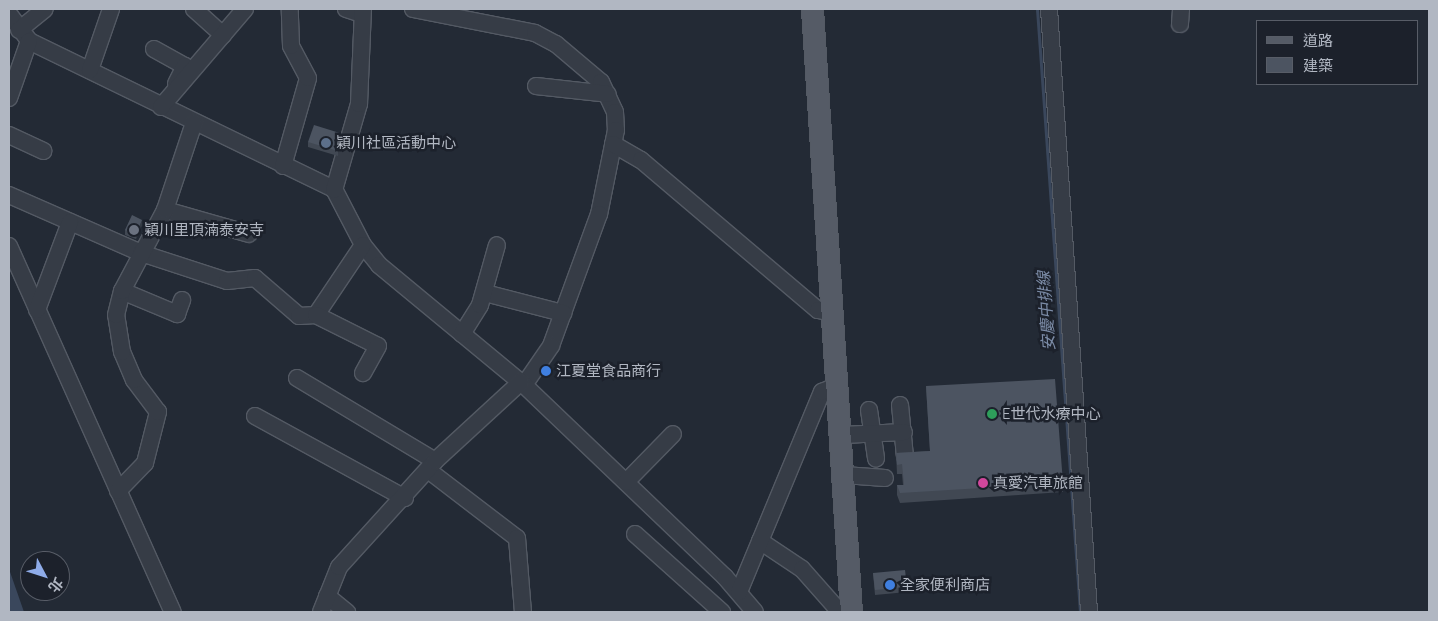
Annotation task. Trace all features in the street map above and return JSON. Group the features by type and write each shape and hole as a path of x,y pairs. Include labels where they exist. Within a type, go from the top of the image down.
{"main road":[{"path":"812,9 843,435 851,612"}],"street":[{"path":"9,98 24,36 45,9"},
{"path":"90,70 111,9"},
{"path":"194,9 222,35"},
{"path":"165,103 245,9"},
{"path":"283,166 308,78 290,46 290,9"},
{"path":"321,612 339,567 405,498 431,465 522,384 551,346 599,214 613,144 615,112 608,94 588,71 535,33 413,9"},
{"path":"1054,9 1089,612"},
{"path":"334,190 359,104 364,61 356,10"},
{"path":"9,14 24,36 90,70 165,103 194,123 334,190 363,245 379,265 522,384 742,594 755,612"},
{"path":"154,49 185,66 165,103"},
{"path":"536,86 608,94"},
{"path":"118,491 145,463 158,412 144,398 122,352 116,315 122,291 165,210 194,123"},
{"path":"9,136 44,151"},
{"path":"613,144 641,160 818,310 834,313"},
{"path":"9,195 141,253 227,281 255,278 299,316 316,315 378,346 363,373"},
{"path":"165,210 249,234"},
{"path":"37,310 70,222"},
{"path":"316,315 363,245"},
{"path":"462,334 485,293 497,245"},
{"path":"9,246 173,612"},
{"path":"122,291 177,314 182,300"},
{"path":"485,293 563,313"},
{"path":"297,378 431,465 517,538 523,612"},
{"path":"738,612 742,594 760,541 822,392 838,386"},
{"path":"900,405 905,457"},
{"path":"869,410 874,433 876,458"},
{"path":"255,416 405,498"},
{"path":"843,435 904,432"},
{"path":"626,482 673,434"},
{"path":"844,475 884,478"},
{"path":"635,534 722,612"},
{"path":"760,541 802,569 840,612"},
{"path":"327,596 347,612"}],"water":[{"path":"9,569 24,612 9,612"}],"building":[{"name":"穎川社區活動中心","path":"314,125 343,134 338,151 308,142"},
{"name":"穎川里頂湳泰安寺","path":"132,215 142,220 136,235 125,230"},
{"path":"1055,379 1063,483 900,493 897,485 904,485 902,464 897,465 896,453 930,451 926,386"},
{"name":"全家便利商店","path":"905,570 907,587 875,590 873,573"}],"waterway":[{"name":"安慶中排線","path":"1037,9 1080,612"}],"place":[{"name":"穎川社區活動中心","path":"326,143"},
{"name":"穎川里頂湳泰安寺","path":"134,230"},
{"name":"江夏堂食品商行","path":"546,371"},
{"name":"E世代水療中心","path":"992,414"},
{"name":"真愛汽車旅館","path":"983,483"},
{"name":"全家便利商店","path":"890,585"}]}
